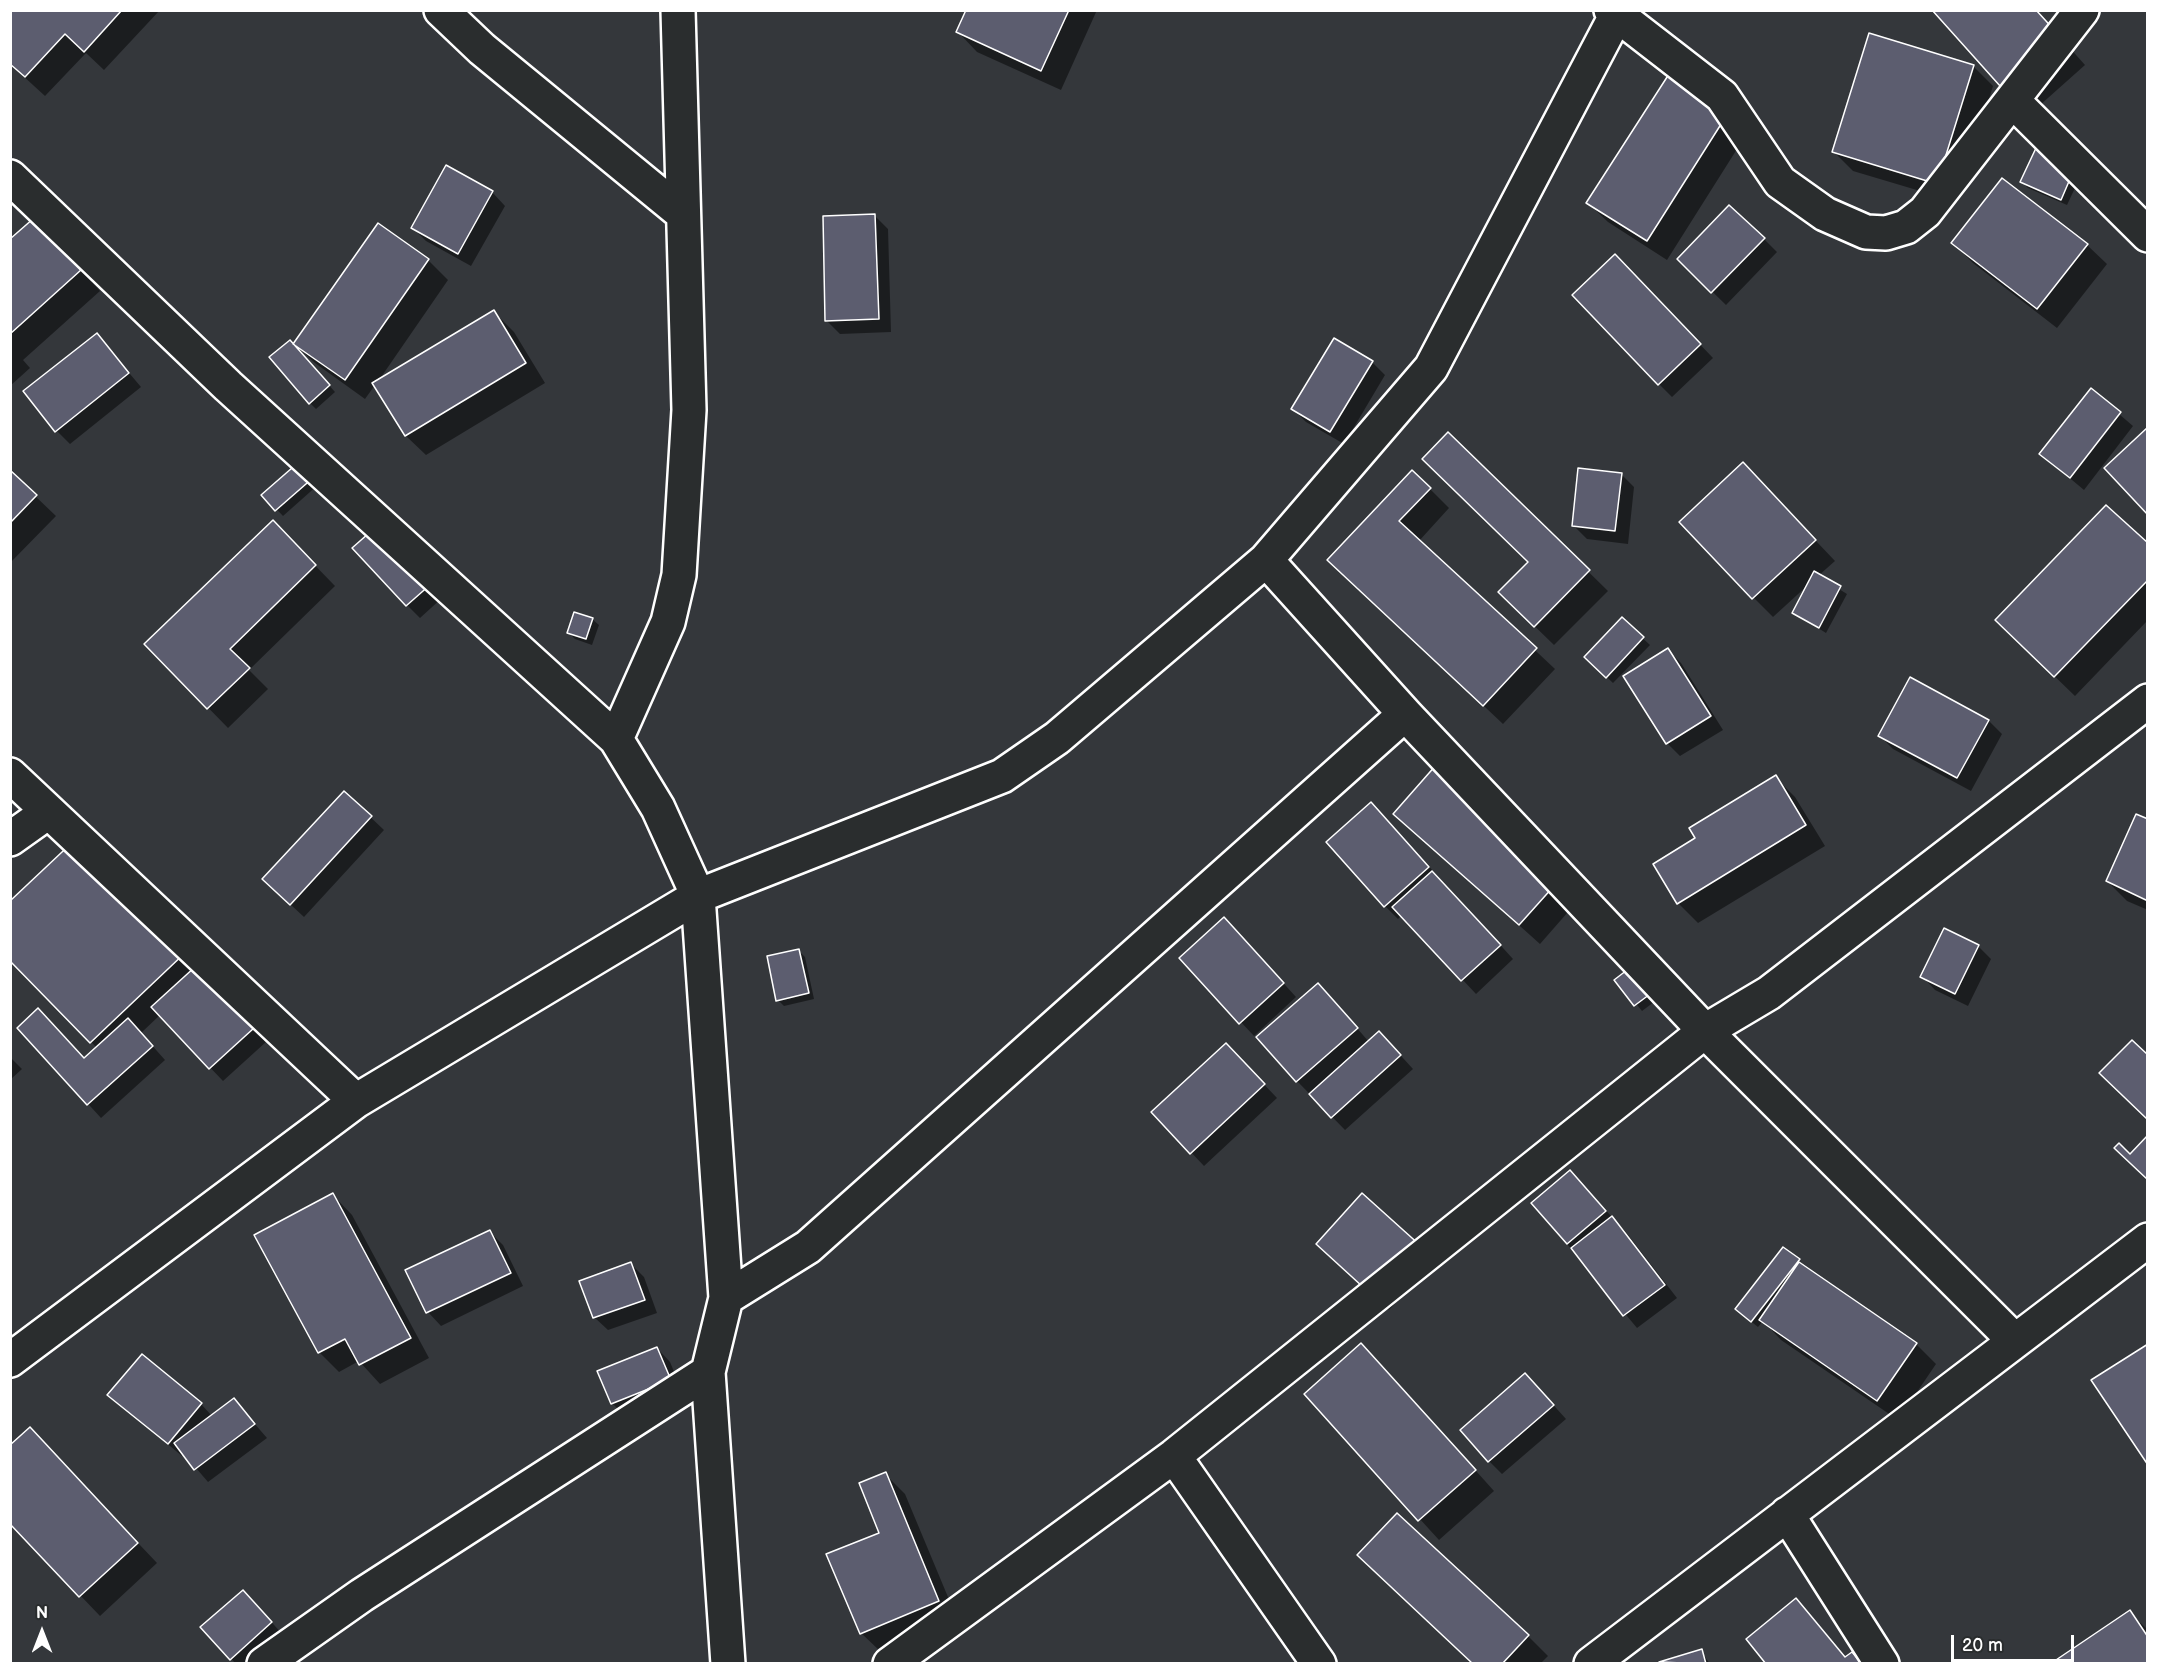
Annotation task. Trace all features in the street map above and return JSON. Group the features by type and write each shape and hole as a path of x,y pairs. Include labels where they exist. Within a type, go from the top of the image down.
{"street":[{"path":"441,10 482,49 683,214"},
{"path":"616,739 668,622 678,575 689,410 678,10"},
{"path":"10,1360 356,1101 698,896 1002,776 1057,738 1266,560 1431,368 1616,12 1722,96 1780,182 1825,214 1866,232 1886,233 1906,227 1925,212 2082,10"},
{"path":"2012,100 2148,236"},
{"path":"10,177 228,386 616,739 658,808 698,896 726,1298 708,1372 728,1664"},
{"path":"1266,560 1405,714 1705,1030 2015,1341"},
{"path":"891,1664 1174,1456 1705,1030 1769,993 2148,701"},
{"path":"726,1298 808,1247 1405,714"},
{"path":"10,775 356,1101"},
{"path":"10,839 48,812"},
{"path":"1591,1664 2148,1240"},
{"path":"264,1664 362,1595 708,1372"},
{"path":"1174,1456 1319,1664"},
{"path":"1787,1514 1882,1664"}],"building":[{"path":"10,10 122,10 84,52 65,34 25,77 10,64"},
{"path":"966,10 1069,10 1041,71 956,32"},
{"path":"1932,10 2036,10 2067,44 2009,96"},
{"path":"1869,33 1974,65 1937,184 1832,152"},
{"path":"1678,60 1737,99 1647,241 1586,203"},
{"path":"2036,148 2076,165 2061,200 2020,182"},
{"path":"446,165 493,191 458,254 411,228"},
{"path":"2002,178 2088,244 2037,309 1951,243"},
{"path":"1729,205 1765,238 1711,293 1677,259"},
{"path":"875,214 879,319 825,321 823,216"},
{"path":"34,218 81,270 10,334 10,239"},
{"path":"378,223 429,259 345,380 293,344"},
{"path":"1615,254 1701,344 1658,385 1572,295"},
{"path":"494,310 526,363 405,436 372,383"},
{"path":"97,333 129,373 55,432 23,391"},
{"path":"1334,338 1373,361 1330,432 1291,409"},
{"path":"290,340 330,385 309,404 269,357"},
{"path":"2091,388 2121,412 2070,478 2039,454"},
{"path":"2148,427 2148,515 2104,468"},
{"path":"1448,432 1590,570 1534,627 1498,592 1528,562 1422,459"},
{"path":"300,461 314,477 275,511 261,495"},
{"path":"1743,462 1816,540 1752,599 1679,522"},
{"path":"1578,468 1622,473 1615,531 1572,526"},
{"path":"10,470 37,495 10,523"},
{"path":"1412,470 1431,488 1399,521 1537,648 1483,706 1327,560"},
{"path":"2106,505 2148,543 2148,580 2054,677 1995,620"},
{"path":"273,520 316,565 230,649 250,668 207,709 144,644"},
{"path":"377,526 431,584 406,606 352,548"},
{"path":"1814,571 1841,586 1819,628 1792,613"},
{"path":"574,612 593,618 586,639 567,633"},
{"path":"1622,617 1644,637 1606,678 1584,657"},
{"path":"1668,648 1711,716 1666,744 1623,676"},
{"path":"1910,677 1989,720 1957,778 1878,736"},
{"path":"1444,756 1571,867 1519,925 1393,814"},
{"path":"1776,775 1806,825 1677,904 1653,864 1695,838 1689,828"},
{"path":"344,791 372,816 290,905 262,879"},
{"path":"1371,802 1429,867 1384,907 1326,842"},
{"path":"2136,814 2148,819 2148,901 2106,881"},
{"path":"79,836 188,950 90,1043 10,961 10,901"},
{"path":"1432,871 1501,945 1461,981 1392,907"},
{"path":"1224,917 1284,983 1239,1024 1179,958"},
{"path":"1944,928 1979,945 1955,994 1920,977"},
{"path":"799,949 809,993 776,1001 767,956"},
{"path":"207,956 265,1018 209,1069 151,1007"},
{"path":"1644,957 1665,983 1634,1006 1614,980"},
{"path":"1318,983 1358,1028 1296,1082 1256,1037"},
{"path":"38,1008 84,1058 128,1018 153,1046 87,1105 17,1028"},
{"path":"1379,1031 1401,1055 1331,1118 1309,1094"},
{"path":"2132,1040 2148,1055 2148,1120 2099,1073"},
{"path":"1226,1043 1265,1084 1190,1154 1151,1112"},
{"path":"2148,1135 2148,1180 2114,1148 2119,1143 2130,1154"},
{"path":"1570,1170 1606,1211 1567,1244 1531,1203"},
{"path":"333,1193 411,1338 359,1365 345,1339 318,1353 254,1235"},
{"path":"1362,1193 1422,1247 1375,1298 1316,1244"},
{"path":"1612,1216 1665,1285 1623,1316 1571,1248"},
{"path":"490,1230 511,1273 426,1313 405,1270"},
{"path":"1783,1247 1800,1259 1751,1322 1735,1309"},
{"path":"631,1262 645,1300 593,1318 579,1281"},
{"path":"1799,1262 1917,1343 1877,1401 1759,1320"},
{"path":"1361,1343 1476,1470 1418,1521 1304,1394"},
{"path":"2148,1344 2148,1465 2091,1380"},
{"path":"657,1347 671,1380 611,1404 597,1371"},
{"path":"142,1354 202,1403 168,1444 107,1395"},
{"path":"1525,1373 1554,1405 1488,1462 1460,1430"},
{"path":"234,1398 255,1424 194,1470 174,1443"},
{"path":"30,1427 138,1543 79,1597 10,1524 10,1445"},
{"path":"886,1472 939,1601 860,1634 826,1554 879,1533 859,1483"},
{"path":"1397,1513 1529,1635 1502,1664 1473,1664 1357,1555"},
{"path":"243,1590 272,1622 230,1660 200,1627"},
{"path":"1796,1598 1845,1657 1852,1652 1862,1664 1766,1664 1746,1639"},
{"path":"2130,1610 2148,1637 2148,1664 2050,1664"},
{"path":"1702,1649 1706,1664 1659,1662"}]}
